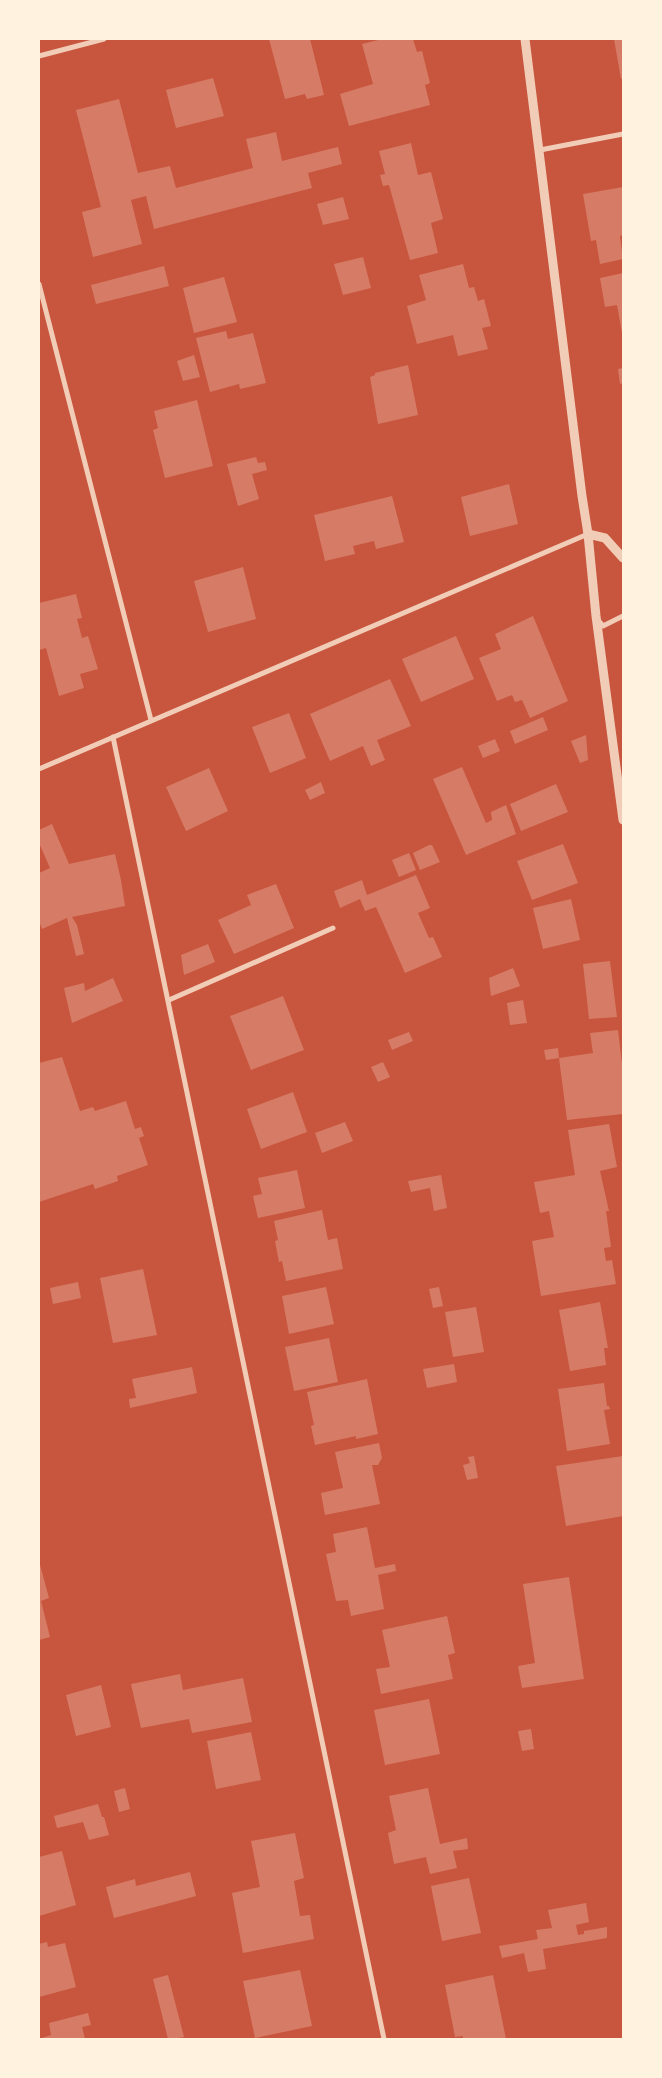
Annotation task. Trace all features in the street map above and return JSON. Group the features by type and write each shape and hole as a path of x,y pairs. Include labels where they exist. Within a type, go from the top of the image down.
{"street":[{"path":"39,56 104,39"},
{"path":"525,39 623,820"},
{"path":"540,150 623,134"},
{"path":"39,284 151,720"},
{"path":"39,769 588,534 604,538 623,558"},
{"path":"596,616 604,626 623,616"},
{"path":"114,737 384,2039"},
{"path":"169,1000 333,928"}],"building":[{"path":"269,39 310,39 324,95 307,99 305,94 285,99"},
{"path":"382,39 413,39 417,52 422,51 430,83 425,85 430,105 349,126 340,94 373,84 362,44"},
{"path":"614,39 623,39 623,78 621,79"},
{"path":"213,78 224,116 176,128 166,90"},
{"path":"119,99 138,173 170,166 176,188 253,168 246,139 276,132 282,161 338,147 342,164 308,173 312,188 154,229 146,196 131,200 142,244 93,257 82,212 101,207 76,110"},
{"path":"411,143 418,175 431,172 443,219 431,223 438,253 410,260 389,185 383,186 380,175 385,174 379,151"},
{"path":"623,187 623,235 620,236 623,259 600,264 596,240 591,241 583,194"},
{"path":"343,197 349,219 323,225 317,204"},
{"path":"363,257 371,288 343,295 334,264"},
{"path":"463,264 469,288 474,287 478,301 484,299 491,326 482,328 488,349 458,356 453,335 417,344 407,306 426,300 419,275"},
{"path":"164,266 169,286 96,304 91,285"},
{"path":"623,273 622,333 617,305 605,307 600,278"},
{"path":"224,277 237,322 194,333 183,288"},
{"path":"226,331 228,339 253,333 266,383 240,389 239,384 210,392 196,338"},
{"path":"194,355 200,377 183,381 177,361"},
{"path":"408,365 418,415 378,424 370,377 375,375 375,373"},
{"path":"623,368 623,383 620,384 618,369"},
{"path":"197,400 213,466 165,478 153,430 158,428 154,411"},
{"path":"256,457 258,463 265,462 267,470 252,474 259,499 238,506 227,464"},
{"path":"509,484 518,524 470,536 461,497"},
{"path":"392,496 404,542 376,549 374,541 353,546 355,554 325,561 314,515"},
{"path":"243,567 256,619 208,632 194,581"},
{"path":"76,594 82,618 77,619 82,638 88,636 98,669 80,674 84,688 59,696 46,648 39,650 39,603"},
{"path":"533,616 568,701 530,718 522,700 515,702 512,695 497,701 479,658 501,649 495,634"},
{"path":"456,636 474,679 421,702 402,659"},
{"path":"390,679 411,726 377,740 385,760 371,766 363,746 330,761 310,714"},
{"path":"289,713 306,758 270,773 252,727"},
{"path":"543,717 548,730 515,744 510,731"},
{"path":"586,735 588,760 580,763 571,741"},
{"path":"495,739 500,751 483,758 478,746"},
{"path":"462,767 486,823 492,820 491,812 506,805 516,834 466,855 433,779"},
{"path":"209,768 228,811 186,831 166,787"},
{"path":"321,782 325,793 310,800 305,790"},
{"path":"556,784 568,812 521,831 510,804"},
{"path":"52,824 69,864 115,854 121,880 125,906 72,917 77,925 84,954 76,956 67,918 42,929 39,921 39,873 50,868 39,843 39,830"},
{"path":"563,844 578,883 532,900 517,861"},
{"path":"432,845 440,862 420,870 413,853"},
{"path":"409,853 416,870 399,877 392,860"},
{"path":"416,875 430,908 418,913 429,938 433,937 442,957 405,973 376,907 365,911 360,899 340,908 334,891 362,880 367,895"},
{"path":"276,884 294,928 234,954 218,920 251,905 247,895"},
{"path":"571,899 580,940 543,949 533,908"},
{"path":"208,944 215,962 184,975 181,955"},
{"path":"610,961 617,1017 589,1019 583,964"},
{"path":"513,968 520,986 491,996 489,978"},
{"path":"113,978 123,1001 72,1023 64,988 84,983 85,991"},
{"path":"283,996 304,1050 251,1070 230,1016"},
{"path":"523,1000 527,1023 510,1025 507,1003"},
{"path":"618,1030 623,1072 623,1114 567,1120 559,1058 593,1053 590,1033"},
{"path":"409,1032 413,1041 392,1050 388,1040"},
{"path":"558,1048 559,1058 546,1060 544,1050"},
{"path":"62,1057 80,1111 93,1107 95,1111 126,1101 135,1129 141,1127 144,1136 139,1138 148,1165 117,1176 118,1181 95,1189 93,1184 39,1202 39,1063"},
{"path":"383,1062 390,1077 378,1082 371,1067"},
{"path":"293,1092 307,1132 261,1149 247,1109"},
{"path":"345,1122 353,1141 322,1153 315,1133"},
{"path":"609,1124 617,1167 600,1171 609,1211 606,1211 611,1247 604,1248 606,1261 612,1260 616,1284 541,1296 532,1241 554,1237 549,1211 540,1213 534,1182 575,1175 568,1130"},
{"path":"297,1170 305,1208 258,1218 253,1196 262,1194 258,1178"},
{"path":"441,1175 447,1208 434,1211 430,1188 411,1192 408,1181"},
{"path":"322,1210 328,1240 337,1238 343,1269 286,1281 282,1261 279,1262 275,1241 278,1240 274,1221"},
{"path":"143,1269 157,1335 113,1343 100,1278"},
{"path":"78,1282 81,1298 53,1304 50,1288"},
{"path":"326,1287 334,1324 289,1334 282,1296"},
{"path":"439,1287 443,1306 433,1308 429,1289"},
{"path":"600,1302 608,1348 604,1348 606,1365 570,1371 559,1310"},
{"path":"476,1307 484,1352 453,1357 445,1312"},
{"path":"329,1338 338,1382 294,1391 285,1347"},
{"path":"454,1364 457,1382 427,1388 423,1369"},
{"path":"192,1367 197,1393 130,1408 129,1399 136,1398 132,1379"},
{"path":"367,1379 378,1434 356,1439 356,1436 315,1445 311,1426 314,1425 307,1392"},
{"path":"604,1383 607,1406 610,1409 604,1410 610,1444 567,1451 558,1389"},
{"path":"379,1443 382,1458 378,1465 372,1465 380,1504 325,1515 321,1493 343,1488 335,1452"},
{"path":"474,1456 478,1478 467,1480 463,1465 470,1463 468,1457"},
{"path":"623,1456 623,1516 566,1526 556,1466"},
{"path":"367,1527 375,1568 395,1564 396,1571 378,1575 384,1609 351,1616 348,1600 336,1601 326,1554 336,1552 333,1534"},
{"path":"39,1561 49,1598 41,1601 50,1637 39,1640"},
{"path":"569,1577 584,1679 522,1688 518,1666 535,1663 523,1584"},
{"path":"447,1616 455,1653 448,1655 453,1679 381,1694 376,1669 390,1667 382,1630"},
{"path":"180,1674 183,1690 243,1678 252,1722 192,1733 189,1719 141,1728 131,1684"},
{"path":"101,1685 111,1727 76,1736 66,1695"},
{"path":"429,1699 440,1754 385,1765 374,1710"},
{"path":"531,1729 534,1749 522,1751 518,1731"},
{"path":"251,1732 261,1780 216,1789 207,1741"},
{"path":"125,1788 130,1809 119,1812 114,1791"},
{"path":"428,1788 440,1844 467,1838 468,1849 453,1851 457,1868 430,1874 426,1857 394,1864 388,1833 396,1830 389,1796"},
{"path":"98,1804 109,1835 89,1840 83,1822 57,1828 54,1816"},
{"path":"295,1833 304,1878 294,1881 300,1916 310,1915 314,1939 243,1953 232,1893 260,1887 251,1841"},
{"path":"62,1851 76,1905 39,1916 39,1857"},
{"path":"190,1872 196,1896 114,1918 106,1887 135,1879 136,1886"},
{"path":"469,1878 481,1933 442,1941 431,1886"},
{"path":"586,1903 589,1922 576,1925 578,1935 584,1934 584,1931 607,1927 607,1938 543,1949 546,1969 528,1972 524,1953 502,1958 499,1946 538,1939 536,1930 552,1928 548,1910"},
{"path":"47,1942 48,1947 65,1943 76,1987 39,1997 39,1944"},
{"path":"300,1970 312,2026 255,2038 243,1981"},
{"path":"168,1975 184,2037 173,2039 168,2039 153,1979"},
{"path":"493,1975 506,2039 463,2039 463,2036 455,2037 445,1985"},
{"path":"88,2013 91,2025 82,2027 85,2039 39,2039 51,2035 49,2023"}]}
